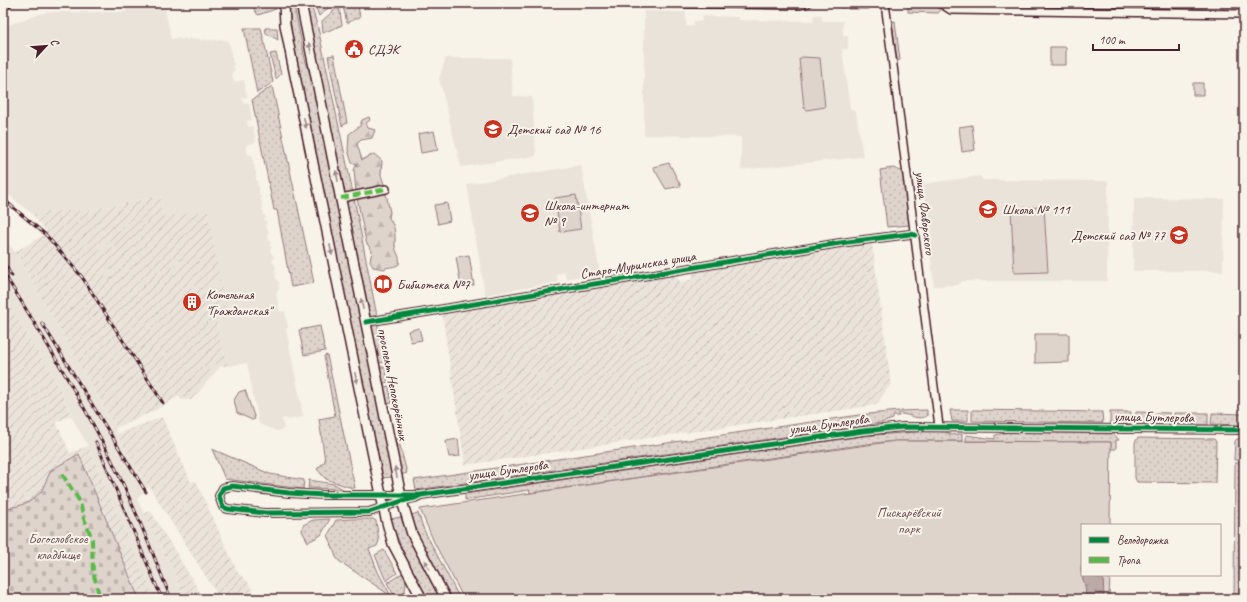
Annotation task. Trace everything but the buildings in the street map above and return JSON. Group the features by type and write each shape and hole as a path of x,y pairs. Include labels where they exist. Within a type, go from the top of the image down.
{"main road":[{"path":"284,3 292,61 383,508 393,544 422,599"},
{"name":"проспект Непокорённых","path":"301,3 402,498 412,534 446,599"}],"street":[{"path":"655,3 800,5 808,3"},
{"name":"улица Фаворского","path":"885,3 939,426"},
{"path":"940,3 950,10 1244,14"},
{"path":"341,198 386,189"},
{"name":"Старо-Муринская улица","path":"366,322 840,243 910,234 915,235"},
{"name":"улица Бутлерова","path":"402,498 383,508 369,512 266,513 228,509 223,507 219,496 223,488 232,486 289,493 324,495 380,494 402,498 415,498 421,495 863,431 939,426 1244,430"}],"shaded area":[{"path":"126,7 165,8 171,39 179,38 182,40 184,38 187,40 189,38 192,40 194,38 197,40 199,38 202,41 205,39 208,41 210,39 213,41 215,39 217,41 220,39 228,41 234,64 233,67 235,69 232,73 234,82 244,80 247,97 242,98 244,104 249,103 252,120 247,121 248,127 253,126 256,142 246,145 248,154 253,156 252,159 255,166 254,169 256,171 256,180 258,181 257,185 259,187 259,195 261,197 261,204 263,207 262,210 266,217 264,220 267,222 265,225 269,232 267,235 271,243 269,246 272,247 270,250 274,258 272,260 276,268 274,271 277,273 275,276 279,283 278,287 280,288 276,293 280,312 285,311 288,328 286,329 303,415 303,417 288,420 287,418 282,419 284,429 277,431 259,424 247,363 228,366 215,315 226,313 165,217 160,196 86,211 48,211 43,214 32,214 3,190 3,27 46,12 126,12"},
{"path":"644,11 686,12 686,26 694,26 694,21 702,21 702,16 738,17 739,20 813,21 814,15 822,15 822,21 843,21 843,35 848,35 848,49 842,49 850,109 856,112 863,157 741,170 741,137 644,135"},
{"name":"Детский сад № 16","path":"446,58 510,58 513,96 532,97 536,156 461,167 439,78"},
{"name":"Школа-интернат № 9","path":"581,165 600,273 566,279 565,272 556,274 558,282 485,295 467,184"},
{"name":"Школа № 111","path":"980,176 983,180 1108,181 1107,281 963,281 958,285 934,286 922,184"},
{"path":"160,196 165,217 207,210 226,313 215,315 228,366 221,366 191,400 182,400 179,396 156,410 116,428 15,252 42,236 46,231 32,214 43,214 48,211 86,211"},
{"name":"Детский сад № 77","path":"1134,198 1224,199 1223,271 1133,271"},
{"path":"3,237 15,252 116,428 116,434 149,486 137,499 174,572 183,599 154,599 88,446 71,416 59,386 3,295"},
{"path":"872,243 891,384 876,405 465,465 442,313 536,297 537,300 544,299 545,296 676,275 680,282 693,279 692,272"},
{"path":"3,295 59,386 71,416 56,422 70,453 88,446 152,593 138,597 80,454 51,470 41,492 29,502 3,509"},
{"path":"162,417 191,482 196,481 238,573 248,582 257,599 220,599 116,434"},
{"path":"150,510 204,599 183,599 174,572 144,514"}],"green space":[{"path":"250,3 273,3 276,9 258,15"},
{"path":"314,3 334,3 319,16"},
{"path":"846,3 869,3 869,9 848,9"},
{"path":"908,3 934,3 940,11 938,13 908,12"},
{"path":"946,3 1120,3 1120,9 953,7"},
{"path":"1175,3 1244,3 1244,11 1174,10"},
{"path":"306,4 311,5 318,28 353,193 345,195"},
{"path":"289,6 294,6 305,59 314,87 392,477 381,478 292,37"},
{"path":"339,6 342,25 323,33 322,21"},
{"path":"343,6 358,6 360,17 347,23"},
{"path":"895,21 900,60 897,61 892,22"},
{"path":"244,28 261,28 273,82 257,93"},
{"path":"265,28 277,28 278,40 266,33"},
{"path":"1050,47 1066,47 1066,65 1050,65"},
{"path":"276,53 281,74 276,79 270,54"},
{"path":"334,55 347,123 342,126 328,56"},
{"path":"802,57 820,58 825,107 807,110 804,108 799,59"},
{"path":"1193,83 1203,83 1203,95 1193,95"},
{"path":"272,86 314,283 291,287 277,210 274,210 252,100"},
{"path":"369,117 370,120 366,123 368,128 375,130 372,138 361,140 357,144 362,160 374,154 382,161 381,175 384,184 378,193 386,194 390,212 389,218 394,228 395,247 399,259 399,264 384,269 373,267 370,261 372,251 366,242 356,193 354,170 357,164 352,163 348,150 349,134 360,126 362,120"},
{"path":"972,125 975,150 962,152 959,127"},
{"path":"434,131 438,150 421,153 418,134"},
{"path":"669,163 681,186 666,189 653,167"},
{"path":"893,168 901,171 903,176 910,225 887,227 880,170"},
{"path":"576,195 581,229 560,232 555,198"},
{"path":"354,198 377,316 370,317 346,199"},
{"path":"447,203 450,221 438,224 434,205"},
{"path":"1044,207 1048,272 1014,273 1011,208"},
{"path":"469,255 474,285 461,286 456,257"},
{"path":"377,322 385,362 379,363 371,323"},
{"path":"320,326 325,351 304,355 299,330"},
{"path":"419,328 422,340 411,342 408,331"},
{"path":"1035,334 1069,334 1069,362 1035,363"},
{"path":"327,355 355,488 326,479 317,469 325,461 319,419 335,416 324,356"},
{"path":"380,367 385,367 388,382 384,383 385,387 389,386 392,403 387,404"},
{"path":"245,390 255,419 252,420 237,413 234,400 239,392"},
{"path":"927,410 927,416 920,418 901,414 901,411"},
{"path":"950,410 968,410 968,421 952,421"},
{"path":"972,410 1102,412 1103,423 972,421"},
{"path":"899,411 899,416 893,416 893,419 881,423 416,490 414,480 859,415"},
{"path":"1110,412 1131,412 1131,423 1110,423"},
{"path":"1136,412 1170,413 1170,424 1135,423"},
{"path":"1174,413 1208,413 1208,425 1174,424"},
{"path":"1212,413 1244,414 1244,425 1211,424"},
{"path":"927,431 949,432 949,435 962,434 962,441 895,441 867,444 530,493 529,490 465,500 465,494 864,436"},
{"path":"1009,432 1114,434 1119,440 1116,440 1116,449 1111,449 1111,442 966,441 966,435 995,439 995,435"},
{"path":"398,438 407,473 401,475 396,448"},
{"path":"1138,438 1214,439 1216,442 1215,483 1137,482 1135,478 1135,442"},
{"path":"458,439 460,456 449,457 446,441"},
{"path":"1237,439 1244,439 1244,460 1234,460 1235,441"},
{"name":"Пискарёвский парк","path":"895,441 1111,442 1110,524 1081,524 1081,576 1110,576 1109,599 464,599 434,542 420,509"},
{"path":"212,449 270,474 304,480 303,489 225,479"},
{"name":"Богословское кладбище","path":"79,454 139,599 3,599 3,509 29,502 41,492 51,470"},
{"path":"1235,463 1243,463 1241,599 1234,599"},
{"path":"309,480 334,484 343,489 308,488"},
{"path":"418,513 424,530 460,599 451,599 421,542 411,515"},
{"path":"401,517 410,542 441,599 428,599 405,556 390,519"},
{"path":"330,519 321,535 308,542 302,531 303,525 313,520"},
{"path":"373,519 376,521 379,541 377,546 369,549 378,572 391,596 339,561 336,557 328,535 336,520"},
{"path":"384,550 397,573 386,581 375,555"},
{"path":"403,573 406,580 405,591 400,596 395,597 387,583"}],"water":[{"path":"1082,576 1103,576 1104,599 1086,599"}],"railway":[{"path":"3,199 46,235 82,277 163,403"},
{"path":"3,262 12,276"},
{"path":"3,272 79,399 113,462 171,599"},
{"path":"42,323 146,492"},
{"path":"96,442 162,599"}],"marked path":[{"path":"341,198 386,189"},
{"path":"62,474 80,502 83,516 92,539 93,571 100,599"}],"cycle path":[{"path":"366,322 840,243 910,234 915,235"},
{"path":"421,495 369,512 265,513 228,509 223,507 219,496 223,488 232,486 289,493 324,495 421,495 863,431 903,427 1244,430"}],"place":[{"name":"СДЭК","path":"354,49"},
{"name":"Детский сад № 16","path":"493,129"},
{"name":"Школа № 111","path":"988,209"},
{"name":"Школа-интернат № 9","path":"530,213"},
{"name":"Детский сад № 77","path":"1179,235"},
{"name":"Бибиотека №7","path":"383,284"},
{"name":"Котельная \"Гражданская\"","path":"192,302"}]}
